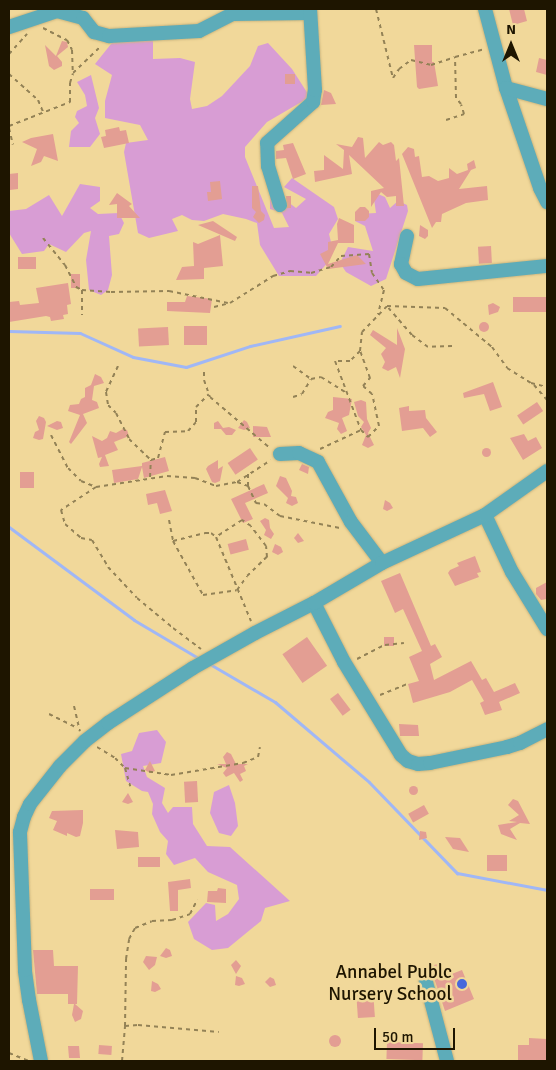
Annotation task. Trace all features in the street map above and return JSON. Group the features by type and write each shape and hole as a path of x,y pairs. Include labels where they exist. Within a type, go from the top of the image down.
{"street":[{"path":"485,9 506,88 540,188 547,202"},
{"path":"9,27 31,21 49,12 67,12 83,18 100,35 108,36 200,31 232,14 310,11 315,90 313,102 294,116 267,143 268,166 280,205"},
{"path":"506,88 547,99"},
{"path":"407,236 401,264 406,273 418,279 547,266"},
{"path":"280,454 299,453 318,462 351,522 382,563"},
{"path":"41,1061 25,970 20,832 30,804 66,759 82,734 108,722 213,657 314,603 382,563 485,515 547,471"},
{"path":"485,515 512,572 547,629"},
{"path":"314,603 346,664 401,755 418,764 507,747 520,743 547,729"},
{"path":"426,982 447,1061"}],"path":[{"path":"376,9 393,78 411,60 431,65 494,46"},
{"path":"9,54 26,38 31,21 67,40 72,50 73,73 70,83 70,102 9,127 13,144"},
{"path":"73,73 99,49 108,36"},
{"path":"446,120 464,114 462,104 456,98 455,57"},
{"path":"9,74 38,100 43,112"},
{"path":"43,238 65,265 76,287 82,290 111,292 169,291 230,303"},
{"path":"214,307 230,303 273,276 290,271 311,273 331,267 341,256 368,254 372,273 384,290 377,316"},
{"path":"82,290 82,315"},
{"path":"387,306 412,335 428,347 452,346"},
{"path":"360,351 350,361 335,361 360,430 368,438 379,426 372,394 363,386 370,378 360,351 362,332 387,306 445,308 492,347 507,368 534,384 547,388"},
{"path":"118,366 106,392 108,405 116,413 129,439 151,460 150,477"},
{"path":"293,366 312,379 321,378 347,393"},
{"path":"204,372 204,380 210,398 258,439 280,454 237,482 216,486 195,478 150,477 96,487 61,510 65,524 81,538 92,540 108,567 137,598 173,628 213,657"},
{"path":"293,397 302,394 312,379"},
{"path":"534,384 547,400"},
{"path":"151,460 158,458 165,432 188,431 196,422 196,407 208,394"},
{"path":"318,462 321,448 360,430"},
{"path":"51,435 68,468 81,481 96,487"},
{"path":"248,474 248,486 256,503 264,504 280,516 360,532"},
{"path":"237,482 248,486"},
{"path":"169,520 173,541 204,595 237,590 247,576 267,557 266,546 251,526 242,520 216,538"},
{"path":"173,541 205,533 211,533 216,538 256,633"},
{"path":"346,664 385,645 404,643"},
{"path":"369,700 408,684"},
{"path":"74,706 82,734"},
{"path":"49,714 82,734 115,758 125,768 130,786"},
{"path":"125,768 171,775 243,763 258,757 260,747"},
{"path":"122,1061 125,1026 126,959 129,939 135,928 152,921 172,920 190,914 197,900"},
{"path":"125,1026 138,1025 219,1032"},
{"path":"9,1054 27,1061"}],"shaded area":[{"path":"153,31 153,59 180,58 195,62 190,99 192,109 207,106 222,96 250,66 258,46 268,43 292,69 310,97 267,122 245,147 245,157 274,228 289,227 282,213 270,209 270,194 280,196 296,208 306,199 284,187 292,178 334,207 338,219 329,234 331,242 330,260 316,276 279,276 260,245 257,223 246,219 223,214 204,221 192,220 182,215 172,219 178,231 149,238 138,233 124,152 126,143 148,140 140,125 105,118 105,101 112,75 95,64 119,34"},
{"path":"91,75 99,108 95,118 100,134 90,147 69,147 71,131 79,123 75,117 77,111 87,106 85,95 77,82"},
{"path":"80,184 100,187 100,201 90,208 98,214 119,213 124,223 119,234 109,236 112,275 108,290 101,295 89,290 86,260 91,231 84,233 66,252 49,244 44,251 22,254 9,233 9,211 26,209 49,195 62,216"},
{"path":"373,192 385,197 390,208 398,201 407,205 408,211 386,279 371,286 346,272 340,263 348,247 373,251 365,226 355,221 358,214 376,213"},
{"path":"157,730 166,742 161,763 143,766 147,777 165,788 162,803 168,813 173,807 192,807 193,824 207,846 230,847 290,901 265,908 261,921 228,948 212,950 194,939 188,922 206,903 215,905 216,921 228,914 239,899 237,885 208,872 195,858 174,865 166,854 168,841 160,832 152,814 153,804 148,792 142,791 126,781 121,754 132,751 139,733"},
{"path":"229,785 235,803 238,826 231,836 219,833 210,813 214,792"}],"building":[{"path":"509,9 524,9 527,21 513,25"},
{"path":"62,41 67,42 68,47 57,56 62,62 62,66 54,70 49,66 45,45 56,56"},
{"path":"414,45 432,45 432,62 434,62 438,86 419,89 417,87"},
{"path":"539,58 547,60 547,75 536,72"},
{"path":"285,74 295,74 295,84 285,84"},
{"path":"324,90 331,93 336,104 321,105"},
{"path":"119,127 120,131 126,130 129,143 104,148 101,137 106,136 105,130"},
{"path":"53,134 58,161 44,156 41,162 31,166 37,149 22,142 31,138"},
{"path":"358,137 363,138 365,158 379,142 383,145 391,142 394,145 396,161 399,158 404,206 396,206 396,196 387,197 381,192 371,207 371,191 384,188 349,155 352,174 315,182 314,171 324,170 324,155 343,169 344,150 336,144 352,147"},
{"path":"293,143 306,174 293,179 286,158 276,159 276,151 284,150 283,145"},
{"path":"408,147 414,149 415,157 419,156 422,177 429,176 438,181 449,178 449,168 457,174 468,170 467,164 474,160 476,168 471,170 459,189 487,186 488,200 466,203 442,214 441,222 436,222 432,228 402,154"},
{"path":"18,173 18,189 10,190 9,174"},
{"path":"220,181 222,199 208,201 207,192 211,192 210,182"},
{"path":"252,186 258,186 261,211 265,215 264,220 259,223 253,217 256,212 252,208"},
{"path":"117,193 132,204 129,206 140,218 117,218 117,204 109,205"},
{"path":"286,196 291,196 291,208 286,208"},
{"path":"360,207 365,207 369,211 369,217 365,221 355,221 355,212"},
{"path":"339,218 354,225 354,243 338,243 328,264 357,255 366,264 328,269 320,254 328,250 328,242 338,240 337,224"},
{"path":"213,221 237,237 235,241 198,225"},
{"path":"420,225 428,230 428,236 425,239 419,236"},
{"path":"220,235 223,266 204,268 204,279 176,280 182,267 194,266 193,242 198,244"},
{"path":"491,246 492,263 479,264 478,247"},
{"path":"18,257 36,257 36,269 18,269"},
{"path":"71,274 80,274 80,288 71,288"},
{"path":"68,283 71,304 67,305 68,314 63,315 64,319 51,321 50,317 46,316 9,322 9,302 19,301 20,305 39,303 36,288"},
{"path":"187,296 212,299 210,313 167,311 167,302 185,302"},
{"path":"513,297 547,297 547,312 513,312"},
{"path":"493,303 500,307 498,312 489,315 488,305"},
{"path":"482,322 486,322 489,327 488,331 482,332 479,329 479,325"},
{"path":"184,326 207,326 207,345 184,345"},
{"path":"168,327 169,345 139,347 138,329"},
{"path":"397,328 405,349 400,378 396,367 388,371 382,368 385,362 381,354 386,348 370,335 373,330 397,345"},
{"path":"95,374 101,377 104,383 94,386 92,400 97,402 99,408 83,414 87,423 71,444 69,442 80,415 68,411 70,405 79,404 81,399 85,397 85,388 91,385"},
{"path":"493,382 502,407 490,411 484,394 464,398 463,393"},
{"path":"333,397 352,399 349,415 342,418 347,431 341,434 337,429 339,423 325,418 328,412 333,410"},
{"path":"361,400 366,402 367,419 371,428 368,433 374,445 368,448 362,445 366,435 361,427 364,422 358,416 354,402"},
{"path":"537,402 543,411 523,425 517,415"},
{"path":"409,406 409,411 425,410 426,418 437,432 430,437 423,428 402,431 399,408"},
{"path":"39,416 44,418 46,422 43,439 39,440 33,438 35,432 39,430 36,421"},
{"path":"244,420 250,428 244,430 238,428"},
{"path":"57,421 61,422 63,428 57,430 47,426"},
{"path":"218,421 223,428 229,427 236,430 232,435 226,435 221,429 214,429 214,423"},
{"path":"253,426 267,427 271,437 253,437"},
{"path":"123,429 127,430 129,436 114,442 118,450 105,455 109,466 100,467 99,464 102,457 98,458 92,436 102,441 107,438 110,431 116,433"},
{"path":"524,434 528,441 536,437 542,448 523,460 510,438"},
{"path":"486,447 491,452 486,457 481,452"},
{"path":"250,448 258,460 235,475 228,463"},
{"path":"165,457 169,471 144,478 142,467 138,479 114,483 112,470 142,466 142,463"},
{"path":"218,460 218,469 223,466 220,481 215,483 212,482 206,469"},
{"path":"302,464 309,467 308,474 299,470"},
{"path":"20,472 34,472 34,488 20,488"},
{"path":"280,476 286,478 292,491 291,496 296,497 298,503 292,506 286,503 288,498 276,486"},
{"path":"264,484 268,493 245,503 253,519 243,523 231,499"},
{"path":"165,490 172,511 160,514 157,503 148,505 146,494"},
{"path":"385,500 393,508 387,511 383,509"},
{"path":"265,518 269,520 270,528 274,534 271,539 264,535 266,530 260,521"},
{"path":"298,533 304,541 298,543 294,538"},
{"path":"246,539 249,550 230,555 228,544"},
{"path":"275,544 281,547 283,552 278,555 272,552"},
{"path":"475,556 481,572 477,573 479,577 455,586 448,573 450,570 459,566 457,563"},
{"path":"400,573 431,646 435,644 442,657 430,664 434,680 471,661 482,680 486,678 494,692 515,683 520,693 499,702 502,710 485,715 480,703 484,701 472,680 450,692 413,703 408,684 419,681 409,657 422,651 403,609 395,613 381,581"},
{"path":"547,582 547,599 541,600 536,594 536,588"},
{"path":"307,637 327,666 303,683 282,654"},
{"path":"384,637 394,637 394,646 384,646"},
{"path":"338,693 351,710 343,716 330,699"},
{"path":"399,724 418,725 419,736 400,736"},
{"path":"227,752 231,754 236,764 248,764 244,766 246,771 240,774 243,780 240,782 234,773 226,777 223,773 227,768 217,764 226,764 223,757"},
{"path":"150,761 155,771 150,773 145,770"},
{"path":"197,781 198,802 185,803 184,782"},
{"path":"413,785 418,790 413,795 408,790"},
{"path":"128,793 133,802 128,804 122,802"},
{"path":"513,799 518,801 530,824 520,823 510,829 517,840 501,834 498,825 517,822 509,821 519,815 508,805"},
{"path":"424,805 429,814 413,822 408,814"},
{"path":"83,810 80,836 76,837 67,833 67,836 53,830 57,821 49,818 52,811"},
{"path":"115,830 138,832 139,847 117,849"},
{"path":"420,831 426,832 427,838 419,840"},
{"path":"445,837 460,838 469,852 453,849"},
{"path":"487,855 507,855 507,871 487,871"},
{"path":"138,857 160,857 160,867 138,867"},
{"path":"190,879 191,888 178,890 178,911 170,911 168,882"},
{"path":"218,888 226,889 226,903 207,902 208,891 217,891"},
{"path":"90,889 114,889 114,900 90,900"},
{"path":"166,948 170,950 172,956 166,958 160,956"},
{"path":"33,950 53,950 54,966 78,966 77,1004 75,1004 83,1011 81,1019 75,1022 72,1015 74,1004 68,1004 68,994 37,994"},
{"path":"146,956 157,957 155,965 149,970 143,962"},
{"path":"236,960 241,966 236,974 231,965"},
{"path":"442,963 444,977 462,970 474,999 445,1011 430,966"},
{"path":"236,976 242,978 245,984 235,985"},
{"path":"270,977 274,979 276,985 270,987 265,982"},
{"path":"152,981 158,984 161,989 155,992 151,991"},
{"path":"373,990 375,1017 358,1018 356,991"},
{"path":"335,1035 341,1041 335,1047 329,1041"},
{"path":"529,1038 547,1039 547,1061 518,1061 518,1045 529,1045"},
{"path":"387,1042 423,1043 422,1060 386,1059"},
{"path":"99,1045 112,1046 111,1055 98,1054"},
{"path":"68,1046 79,1046 80,1058 69,1058"}],"waterway":[{"path":"9,331 80,333 133,357 186,367 250,346 340,326"},
{"path":"9,527 134,620 200,659"},
{"path":"208,663 275,702 369,782 457,873 547,890"}],"place":[{"name":"Annabel Publc Nursery School","path":"462,984"}]}
